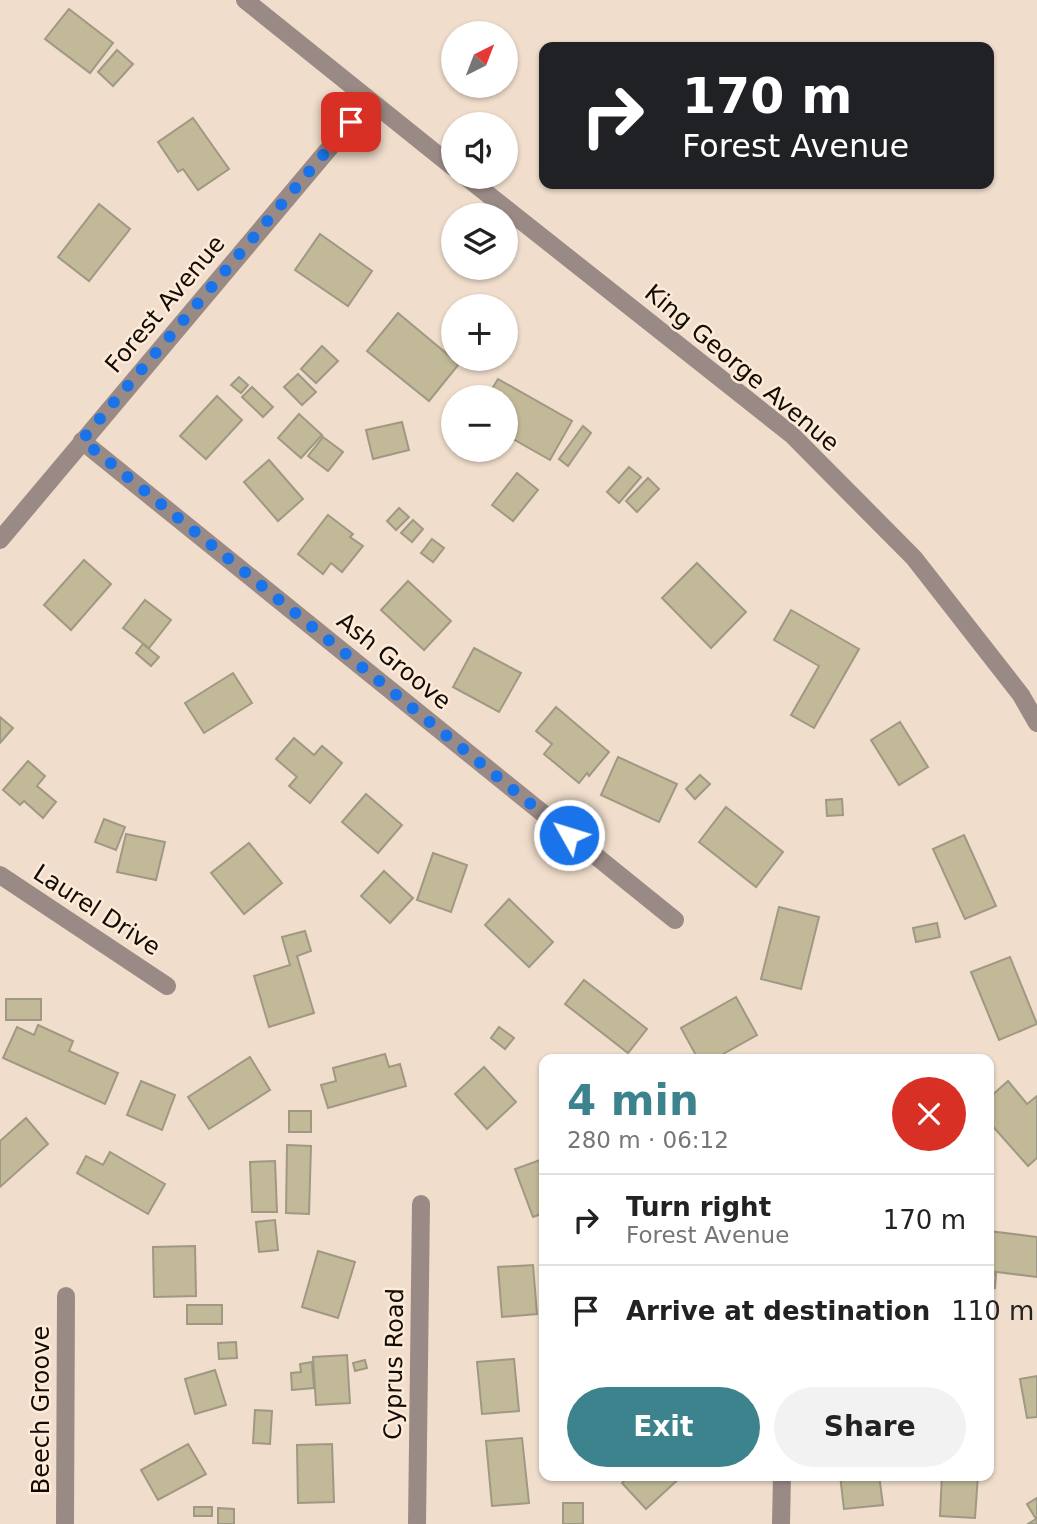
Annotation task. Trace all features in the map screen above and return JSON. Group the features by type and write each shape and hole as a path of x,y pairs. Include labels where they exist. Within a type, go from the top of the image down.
{"street":[{"path":"245,0 441,158"},
{"name":"Forest Avenue","path":"0,540 369,101"},
{"name":"King George Avenue","path":"481,189 792,435 915,558 1021,695 1037,723"},
{"name":"Ash Groove","path":"82,440 675,920"},
{"name":"Laurel Drive","path":"0,876 167,986"},
{"name":"Cyprus Road","path":"417,1524 421,1204"},
{"name":"Beech Groove","path":"65,1524 66,1296"},
{"path":"781,1524 782,1481"}],"building":[{"path":"69,9 113,43 90,73 45,39"},
{"path":"117,50 133,64 113,86 98,72"},
{"path":"193,118 229,169 198,190 183,169 178,172 158,142"},
{"path":"99,204 130,229 89,281 58,257"},
{"path":"320,234 372,271 348,306 295,270"},
{"path":"398,313 441,349 441,371 453,371 429,401 367,351"},
{"path":"322,346 338,361 316,383 301,369"},
{"path":"298,374 316,392 302,405 284,387"},
{"path":"239,377 248,385 241,393 231,385"},
{"path":"498,379 509,385 494,385"},
{"path":"252,387 273,407 263,417 242,397"},
{"path":"518,390 572,421 550,460 518,442"},
{"path":"217,396 242,420 206,459 180,436"},
{"path":"299,414 322,435 301,458 278,438"},
{"path":"402,422 409,450 373,459 366,430"},
{"path":"583,426 591,433 568,466 559,459"},
{"path":"323,437 343,452 328,471 308,456"},
{"path":"269,460 303,499 278,521 244,482"},
{"path":"629,467 641,477 619,503 607,492"},
{"path":"517,473 538,490 513,521 492,505"},
{"path":"648,478 659,489 637,512 626,501"},
{"path":"399,508 409,517 396,530 387,521"},
{"path":"328,515 353,534 350,537 363,546 342,572 331,563 323,574 298,554"},
{"path":"413,520 423,529 412,542 401,533"},
{"path":"432,539 444,548 433,562 421,553"},
{"path":"84,560 111,584 71,630 44,605"},
{"path":"697,563 746,612 711,648 662,598"},
{"path":"408,581 451,621 424,650 381,610"},
{"path":"145,600 171,620 149,648 123,628"},
{"path":"791,610 859,649 814,728 791,715 819,666 774,640"},
{"path":"143,644 159,657 151,666 136,653"},
{"path":"474,648 521,673 499,712 453,687"},
{"path":"233,673 252,703 204,733 185,703"},
{"path":"556,707 609,752 589,776 587,773 579,783 544,754 552,744 536,731"},
{"path":"0,717 13,728 0,743"},
{"path":"900,722 928,767 899,785 871,740"},
{"path":"294,738 314,755 322,746 342,763 310,803 289,786 297,777 276,759"},
{"path":"618,757 677,784 659,822 601,795"},
{"path":"28,761 45,776 37,786 56,802 43,818 24,801 20,805 3,790"},
{"path":"700,775 710,784 695,799 686,789"},
{"path":"366,794 402,825 378,853 342,822"},
{"path":"842,799 843,815 827,816 826,800"},
{"path":"726,807 783,852 756,887 699,842"},
{"path":"104,819 125,827 116,850 95,842"},
{"path":"126,834 165,842 156,880 117,872"},
{"path":"964,835 996,906 965,919 933,849"},
{"path":"249,843 282,883 244,914 211,873"},
{"path":"433,853 467,865 451,912 417,900"},
{"path":"384,871 413,898 390,923 361,896"},
{"path":"509,899 553,942 529,967 485,925"},
{"path":"779,907 819,917 801,989 761,979"},
{"path":"937,923 940,937 916,942 913,928"},
{"path":"305,931 311,951 297,956 314,1013 269,1027 254,976 290,965 282,937"},
{"path":"1010,957 1037,1024 999,1040 971,972"},
{"path":"584,980 647,1029 628,1053 565,1004"},
{"path":"736,997 757,1035 723,1054 695,1054 681,1028"},
{"path":"6,999 41,999 41,1020 6,1020"},
{"path":"38,1025 73,1041 69,1051 118,1073 105,1104 3,1058 17,1027 34,1035"},
{"path":"499,1027 514,1038 505,1049 491,1038"},
{"path":"385,1054 389,1067 400,1064 406,1086 328,1108 321,1085 336,1081 333,1068"},
{"path":"250,1057 270,1090 209,1129 188,1097"},
{"path":"484,1067 516,1102 487,1129 455,1094"},
{"path":"141,1081 175,1095 162,1130 127,1115"},
{"path":"1008,1081 1027,1104 1037,1096 1037,1158 1028,1166 994,1128 994,1094"},
{"path":"289,1111 311,1111 311,1132 289,1132"},
{"path":"26,1118 48,1144 0,1187 0,1141"},
{"path":"287,1145 311,1146 309,1214 286,1213"},
{"path":"110,1152 165,1184 148,1214 77,1173 86,1156 103,1165"},
{"path":"539,1160 539,1215 533,1217 515,1169"},
{"path":"275,1161 277,1212 252,1212 250,1162"},
{"path":"275,1220 278,1250 259,1252 256,1222"},
{"path":"994,1232 1037,1237 1037,1277 994,1272"},
{"path":"195,1246 196,1296 154,1297 153,1247"},
{"path":"318,1251 355,1262 338,1318 302,1307"},
{"path":"533,1265 537,1314 502,1317 498,1267"},
{"path":"187,1305 222,1305 222,1324 187,1324"},
{"path":"236,1342 237,1358 219,1359 218,1343"},
{"path":"347,1355 350,1403 316,1405 313,1357"},
{"path":"514,1359 519,1411 482,1414 477,1362"},
{"path":"365,1360 367,1368 355,1371 353,1363"},
{"path":"312,1362 314,1388 292,1390 291,1373 301,1372 300,1364"},
{"path":"215,1370 226,1405 195,1414 185,1379"},
{"path":"1037,1376 1037,1417 1027,1418 1020,1379"},
{"path":"255,1410 272,1411 270,1444 253,1443"},
{"path":"522,1438 529,1503 492,1506 486,1441"},
{"path":"188,1444 206,1474 158,1500 141,1470"},
{"path":"332,1444 334,1502 298,1503 297,1445"},
{"path":"624,1481 676,1481 646,1509 622,1483"},
{"path":"841,1481 880,1481 883,1505 844,1509"},
{"path":"942,1481 978,1481 975,1518 940,1516"},
{"path":"1037,1498 1037,1524 1028,1524 1036,1519 1027,1504"},
{"path":"563,1503 583,1503 583,1524 563,1524"},
{"path":"194,1507 212,1507 212,1516 194,1516"},
{"path":"218,1508 234,1509 234,1524 218,1524"}],"route":[{"path":"351,122 82,440 569,835"}]}
